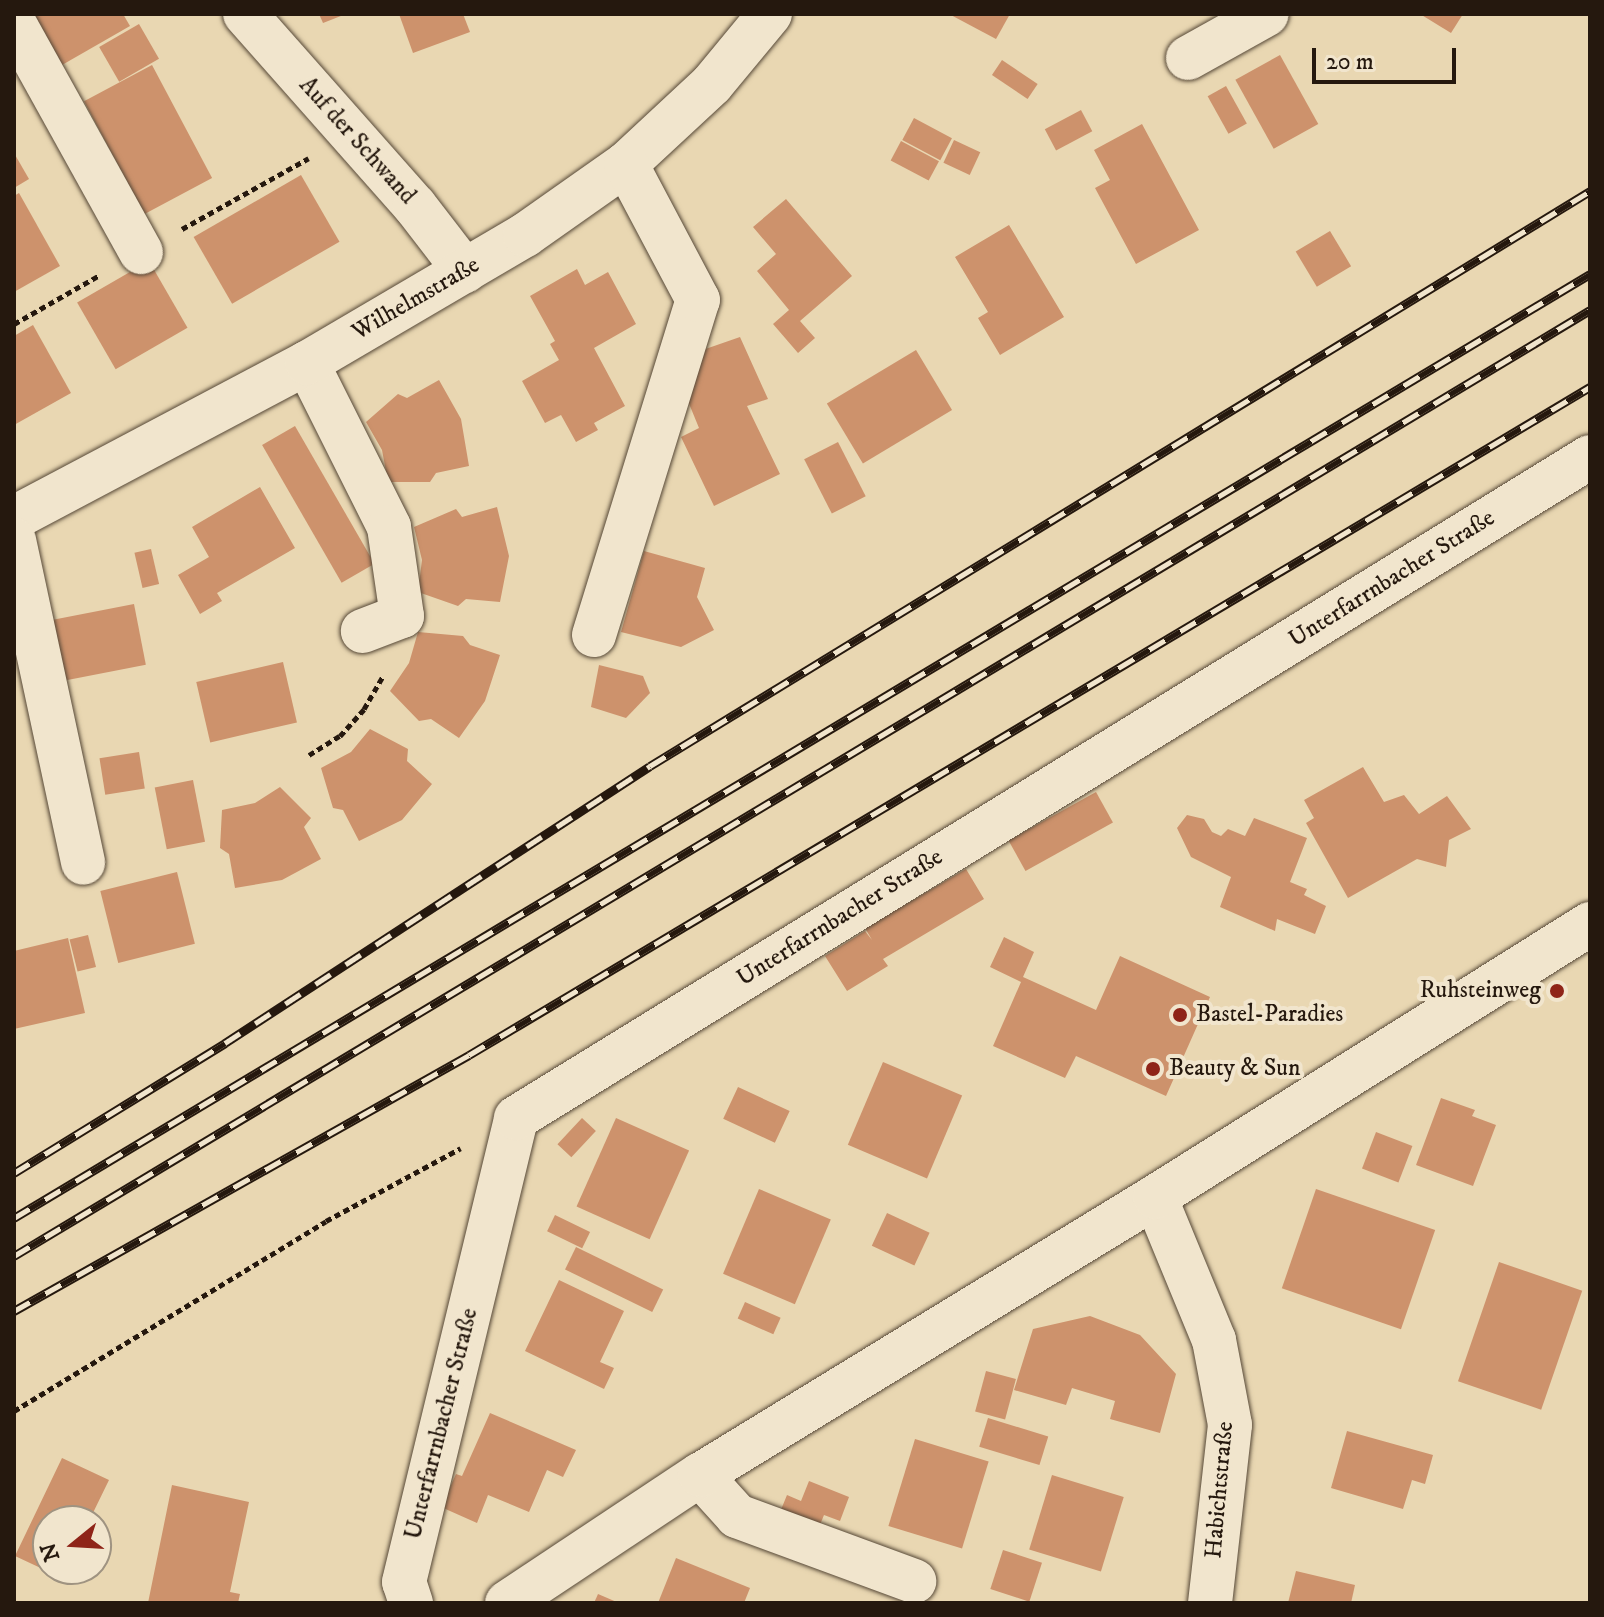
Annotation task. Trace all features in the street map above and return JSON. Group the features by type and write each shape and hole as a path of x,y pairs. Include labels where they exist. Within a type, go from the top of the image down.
{"street":[{"name":"Auf der Schwand","path":"245,14 415,206 465,271"},
{"name":"Wilhelmstraße","path":"14,518 307,363 525,235 626,164 712,84 770,14"},
{"path":"1188,58 1267,14"},
{"path":"14,23 141,252"},
{"path":"594,635 698,300 626,164"},
{"path":"307,363 389,527 383,624"},
{"name":"Unterfarrnbacher Straße","path":"411,1603 404,1582 516,1118 1590,457"},
{"path":"14,540 83,863"},
{"path":"507,1603 700,1475 1155,1197 1590,924"},
{"name":"Habichtstraße","path":"1155,1197 1214,1340 1230,1425 1210,1603"},
{"path":"700,1475 737,1516 914,1581"}],"path":[{"path":"309,755 340,736 364,709 383,677 383,624"},
{"path":"14,1411 326,1221 516,1118"}],"building":[{"path":"34,14 123,14 130,26 62,65"},
{"path":"319,14 346,14 323,23"},
{"path":"399,14 463,14 470,32 413,53"},
{"path":"949,14 1010,14 996,39"},
{"path":"1420,14 1463,14 1451,33"},
{"path":"139,24 159,59 119,82 99,47"},
{"path":"1280,55 1318,124 1274,149 1235,80"},
{"path":"1002,60 1038,84 1028,99 992,75"},
{"path":"152,65 212,178 144,214 84,101"},
{"path":"1226,86 1247,124 1228,134 1208,96"},
{"path":"1081,110 1092,131 1056,150 1045,129"},
{"path":"914,118 952,138 940,160 902,140"},
{"path":"1142,124 1199,230 1136,264 1095,188 1110,180 1094,150"},
{"path":"954,140 980,152 970,175 943,163"},
{"path":"901,141 939,161 929,181 891,160"},
{"path":"14,153 29,179 14,188"},
{"path":"301,175 340,242 232,304 194,237"},
{"path":"19,193 60,266 14,292 14,196"},
{"path":"786,199 852,276 800,321 815,338 798,353 773,324 789,310 757,271 776,254 753,227"},
{"path":"1009,225 1064,317 1000,355 978,318 988,312 955,257"},
{"path":"1330,231 1351,266 1317,287 1296,252"},
{"path":"149,261 188,328 116,369 77,302"},
{"path":"577,269 585,285 608,272 636,324 594,348 625,406 594,423 598,430 576,442 561,415 545,423 522,381 559,360 550,344 555,341 530,296"},
{"path":"33,325 71,393 14,425 14,336"},
{"path":"740,337 768,399 747,406 780,474 714,506 681,437 699,428 683,389 694,353"},
{"path":"916,350 952,410 863,464 827,404"},
{"path":"439,380 461,419 469,466 436,473 430,482 388,482 382,450 366,422 398,394 407,398"},
{"path":"295,426 374,564 342,583 262,445"},
{"path":"838,442 866,496 832,514 804,459"},
{"path":"260,487 295,548 217,593 222,601 200,614 178,575 209,557 192,527"},
{"path":"497,507 509,556 500,602 466,599 458,606 418,592 422,560 414,527 456,509 462,517"},
{"path":"151,549 159,584 143,588 134,553"},
{"path":"644,551 705,568 697,597 714,630 681,647 621,632"},
{"path":"134,604 146,665 62,681 51,620"},
{"path":"418,632 463,636 470,645 500,655 485,701 459,738 431,719 419,721 390,691 409,663"},
{"path":"283,662 297,722 210,742 196,682"},
{"path":"599,665 643,676 650,693 626,718 591,707"},
{"path":"370,729 408,749 407,761 432,784 402,820 359,841 343,810 333,808 321,768 351,752"},
{"path":"139,752 145,789 105,795 99,758"},
{"path":"1363,767 1384,802 1404,795 1419,814 1447,796 1471,829 1449,840 1446,867 1417,859 1348,898 1306,823 1314,818 1304,800"},
{"path":"193,780 205,842 167,849 155,787"},
{"path":"280,787 311,818 304,827 321,859 282,880 235,888 229,854 220,848 222,810 255,803"},
{"path":"1096,792 1113,823 1026,871 1009,840"},
{"path":"1187,815 1204,819 1212,832 1221,836 1228,829 1245,836 1254,818 1307,838 1290,882 1307,889 1304,895 1326,906 1315,934 1277,919 1275,931 1220,907 1231,877 1191,857 1177,828"},
{"path":"966,869 984,899 883,959 888,966 847,991 825,956 865,931 872,940 865,928"},
{"path":"177,872 195,944 118,963 100,891"},
{"path":"88,935 96,967 78,972 70,940"},
{"path":"1004,937 1034,952 1023,977 1096,1010 1120,956 1210,997 1166,1096 1076,1056 1065,1078 993,1046 1021,982 990,967"},
{"path":"68,938 85,1013 14,1029 14,951"},
{"path":"883,1062 962,1096 927,1178 848,1145"},
{"path":"738,1087 790,1111 775,1143 723,1119"},
{"path":"1441,1098 1475,1110 1472,1116 1496,1125 1473,1186 1416,1165"},
{"path":"582,1118 596,1131 571,1157 557,1144"},
{"path":"616,1118 689,1151 650,1239 577,1207"},
{"path":"1376,1132 1412,1146 1398,1182 1362,1168"},
{"path":"759,1189 831,1219 795,1304 723,1274"},
{"path":"1316,1189 1435,1230 1401,1329 1282,1288"},
{"path":"887,1213 930,1233 914,1265 872,1246"},
{"path":"555,1215 590,1232 582,1248 547,1231"},
{"path":"576,1247 663,1290 652,1312 565,1269"},
{"path":"1499,1262 1582,1291 1541,1410 1458,1381"},
{"path":"559,1280 624,1311 600,1362 614,1368 604,1389 525,1351"},
{"path":"745,1302 781,1318 773,1334 738,1318"},
{"path":"1090,1316 1140,1335 1176,1374 1160,1433 1110,1419 1115,1401 1072,1388 1066,1405 1014,1390 1033,1329"},
{"path":"986,1371 1016,1379 1005,1420 975,1412"},
{"path":"490,1413 576,1450 563,1477 547,1470 529,1512 488,1495 477,1523 441,1507 456,1474 462,1476"},
{"path":"988,1418 1048,1436 1039,1465 979,1447"},
{"path":"1347,1431 1433,1455 1425,1484 1412,1480 1403,1509 1331,1488"},
{"path":"915,1439 989,1462 962,1549 888,1526"},
{"path":"62,1458 109,1480 97,1505 39,1505"},
{"path":"1052,1475 1124,1497 1101,1572 1029,1550"},
{"path":"809,1481 849,1497 840,1521 824,1515 817,1532 778,1517 787,1495 801,1501"},
{"path":"172,1485 249,1502 230,1592 240,1594 238,1603 148,1603"},
{"path":"32,1521 32,1564 15,1556"},
{"path":"1003,1550 1042,1563 1029,1602 990,1589"},
{"path":"676,1558 750,1588 744,1603 658,1603"},
{"path":"1296,1571 1355,1585 1351,1603 1288,1603"},
{"path":"598,1594 619,1603 594,1603"}],"railway":[{"path":"14,1173 225,1043 650,766 1590,191"},
{"path":"14,1218 1590,274"},
{"path":"14,1256 1590,310"},
{"path":"14,1311 469,1055 1590,387"}],"place":[{"name":"Ruhsteinweg","path":"1557,991"},
{"name":"Bastel-Paradies","path":"1180,1015"},
{"name":"Beauty & Sun","path":"1153,1069"}]}
